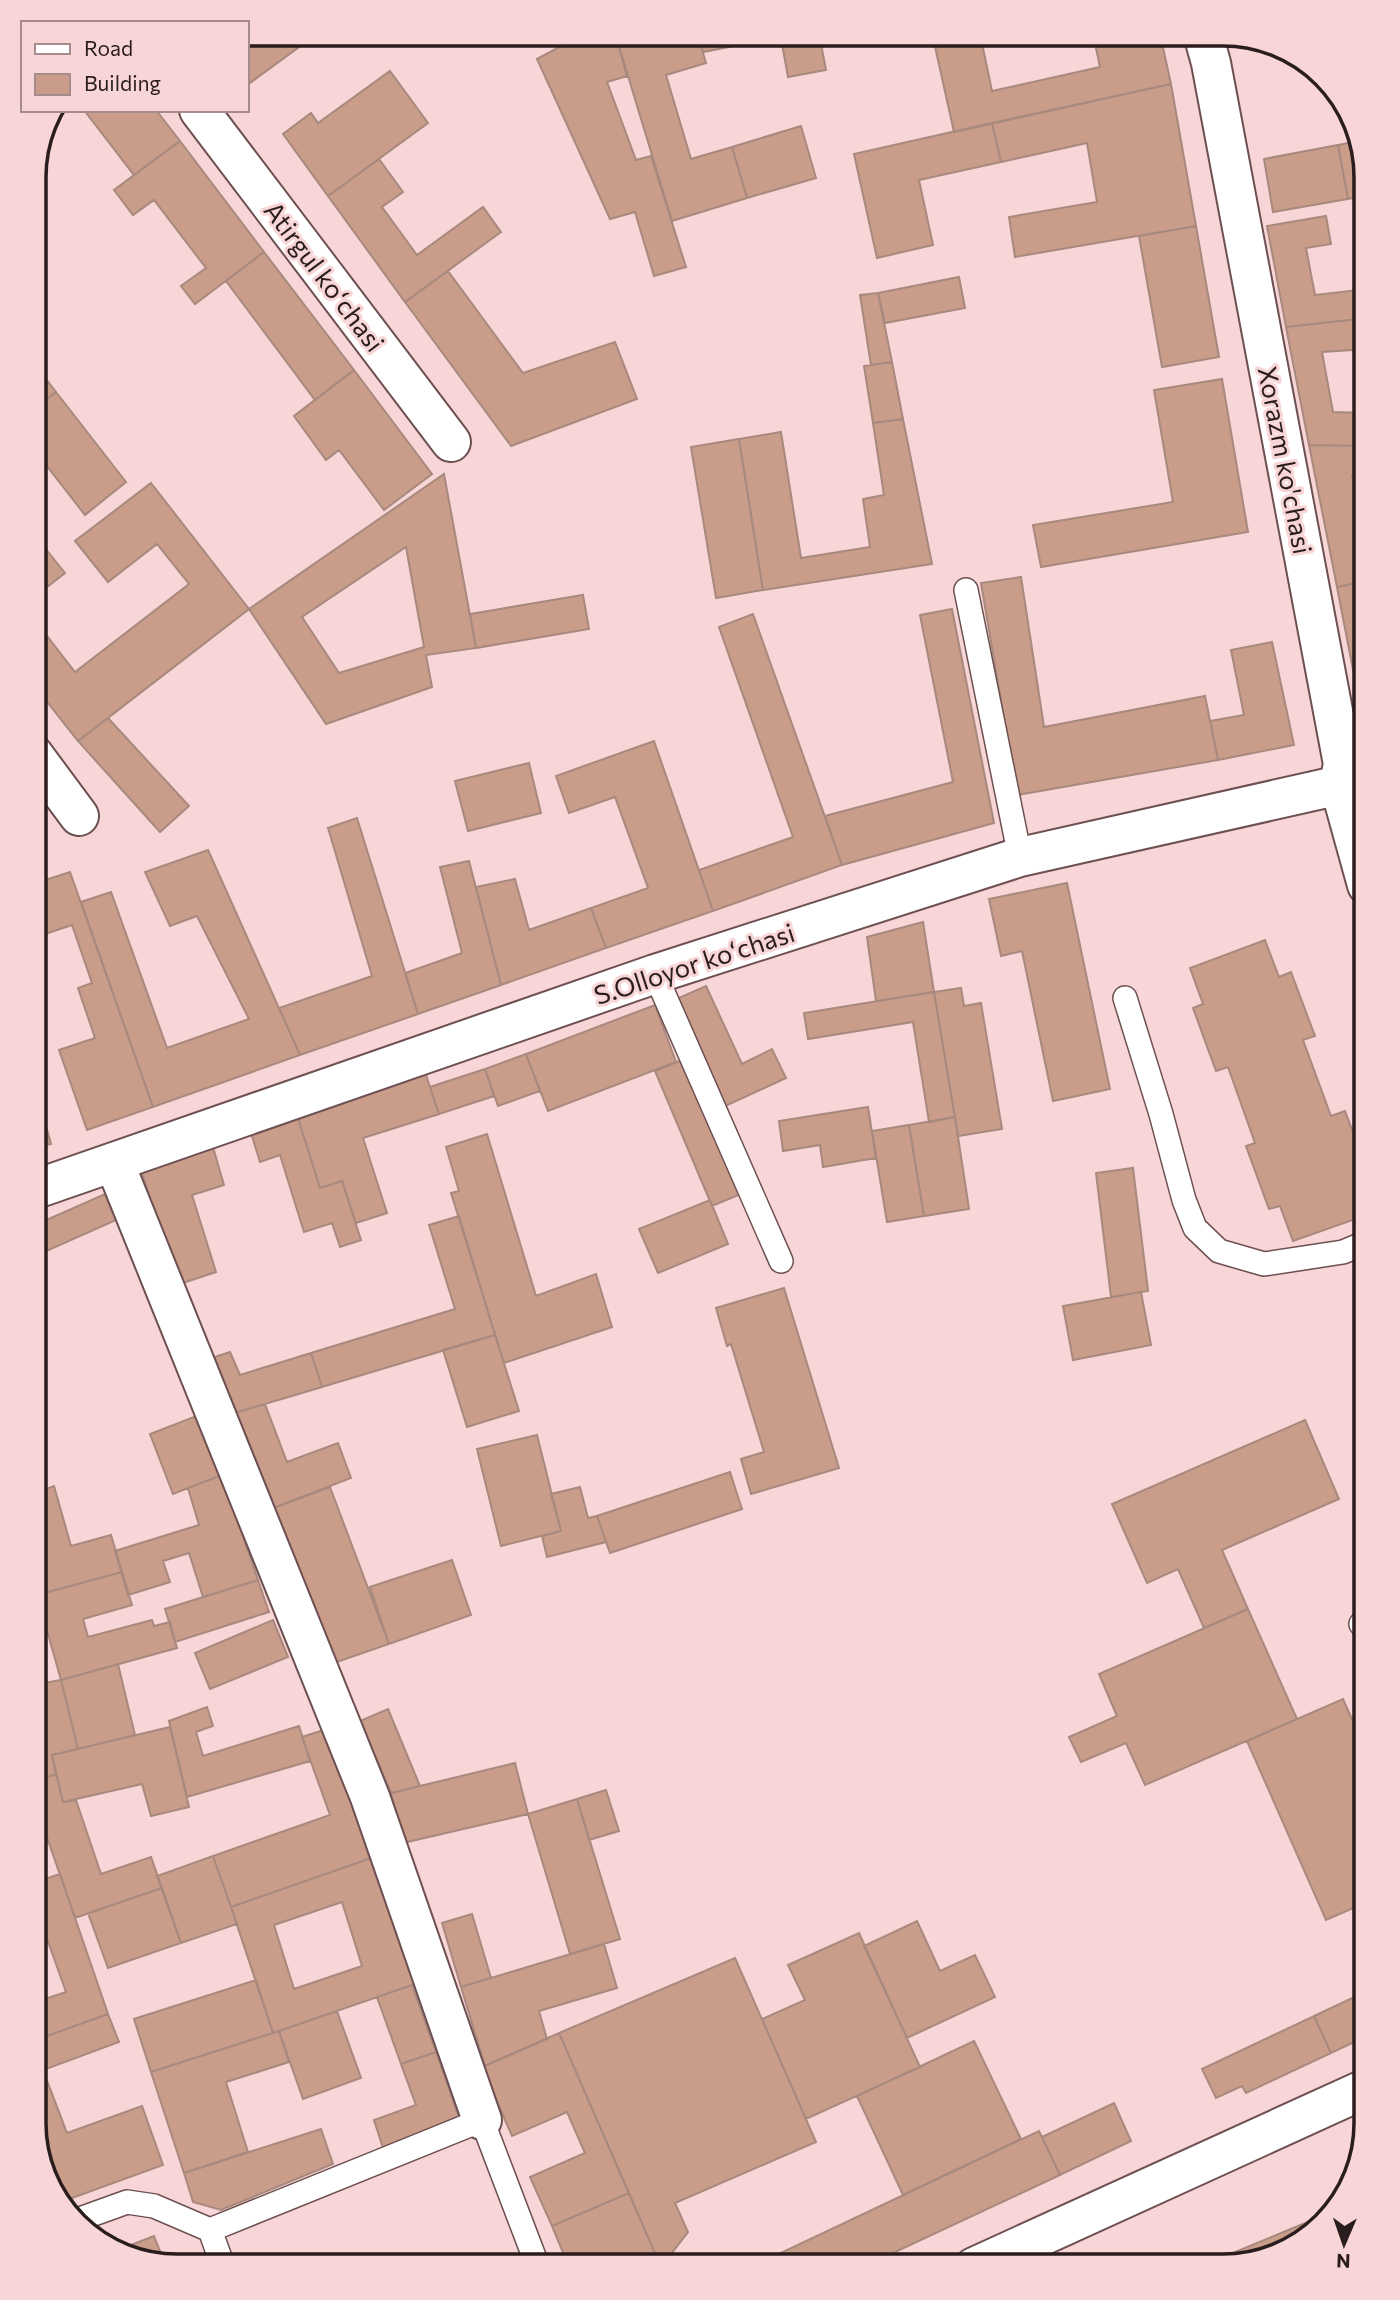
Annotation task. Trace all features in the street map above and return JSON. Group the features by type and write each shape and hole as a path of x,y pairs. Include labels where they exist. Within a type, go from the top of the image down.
{"street":[{"name":"Xorazm ko'chasi","path":"1206,46 1343,764 1353,782"},
{"name":"Atirgul koʻchasi","path":"201,112 452,442"},
{"path":"46,772 79,816"},
{"name":"S.Olloyor koʻchasi","path":"46,1185 655,974 1020,857 1353,782"},
{"path":"114,1162 370,1797 482,2120"},
{"path":"1003,2254 1354,2094"}],"lane":[{"path":"966,590 1020,857"},
{"path":"655,974 781,1261"},
{"path":"1125,998 1184,1200 1195,1228 1219,1251 1264,1264 1343,1252 1354,1247"},
{"path":"85,2217 127,2202 154,2206 210,2230 482,2120 533,2254"},
{"path":"210,2230 219,2254"}],"building":[{"path":"248,46 301,46 250,83"},
{"path":"561,46 619,46 627,76 607,82 636,160 651,156 686,267 654,276 635,212 610,219 537,59"},
{"path":"619,46 701,46 706,63 666,75 691,159 732,147 747,198 672,221"},
{"path":"701,46 734,46 703,52"},
{"path":"782,46 821,46 826,70 788,77"},
{"path":"935,46 983,46 992,91 1100,67 1096,46 1163,46 1171,84 954,132"},
{"path":"390,71 428,123 328,196 283,134 311,113 318,123"},
{"path":"1171,84 1196,226 1015,257 1009,217 1097,202 1087,143 1001,162 992,123"},
{"path":"86,112 158,112 180,141 134,175"},
{"path":"992,123 1001,162 919,180 933,245 877,258 854,154"},
{"path":"801,126 816,178 747,198 732,147"},
{"path":"180,141 264,252 195,304 181,286 206,268 154,200 133,215 114,190"},
{"path":"1350,143 1354,168 1354,198 1348,199 1338,145"},
{"path":"1338,145 1348,199 1273,212 1264,159"},
{"path":"379,159 403,192 382,207 417,255 483,207 501,232 405,302 328,196"},
{"path":"1326,216 1331,244 1306,248 1315,295 1354,290 1354,319 1286,327 1267,226"},
{"path":"1196,226 1219,357 1162,367 1139,236"},
{"path":"264,252 354,370 315,400 226,281"},
{"path":"448,271 523,373 615,342 637,399 511,446 405,302"},
{"path":"959,277 965,308 885,323 878,293"},
{"path":"878,293 892,362 871,365 860,295"},
{"path":"1354,319 1354,350 1322,352 1333,412 1354,413 1354,446 1309,445 1286,327"},
{"path":"892,362 903,419 873,423 864,366"},
{"path":"354,370 432,474 384,510 339,450 326,460 294,416"},
{"path":"46,379 56,392 46,400"},
{"path":"1222,379 1248,532 1041,567 1033,525 1173,502 1154,390"},
{"path":"56,392 126,482 85,515 46,465 46,400"},
{"path":"903,419 932,564 763,590 739,439 781,432 801,558 870,547 863,499 884,495 873,423"},
{"path":"739,439 763,590 716,598 691,447"},
{"path":"1309,445 1354,446 1354,584 1337,587"},
{"path":"444,474 476,648 426,655 432,687 326,724 249,609","holes":["406,547 424,647 339,673 302,617"]},
{"path":"151,483 249,609 78,741 46,700 46,635 75,672 189,584 157,544 108,582 75,541"},
{"path":"46,549 65,573 46,588"},
{"path":"1021,577 1044,727 1205,696 1218,760 1017,795 981,583"},
{"path":"1354,584 1354,675 1337,587"},
{"path":"583,595 589,629 476,648 470,614"},
{"path":"952,609 994,823 842,865 825,816 953,782 920,615"},
{"path":"753,614 842,865 713,911 699,870 793,837 719,627"},
{"path":"1272,642 1294,745 1218,760 1210,721 1244,715 1231,650"},
{"path":"108,718 189,806 160,832 78,741"},
{"path":"654,741 713,911 606,948 591,908 648,888 615,797 569,813 556,776"},
{"path":"529,763 541,813 468,831 455,781"},
{"path":"357,818 418,1014 300,1055 279,1008 372,976 328,828"},
{"path":"208,850 300,1055 153,1107 81,902 111,892 167,1048 249,1019 197,916 170,926 145,872"},
{"path":"469,861 501,985 418,1014 405,973 462,953 440,867"},
{"path":"70,872 153,1107 87,1130 59,1050 95,1038 78,988 92,983 72,925 46,934 46,880"},
{"path":"515,879 529,930 591,908 606,948 501,985 476,887"},
{"path":"1067,883 1110,1089 1053,1101 1022,951 1001,956 989,899"},
{"path":"923,922 934,992 876,1001 867,937"},
{"path":"1265,940 1279,977 1291,972 1315,1036 1303,1040 1331,1116 1345,1111 1354,1135 1354,1220 1293,1241 1280,1206 1269,1209 1246,1146 1255,1143 1228,1067 1216,1071 1193,1008 1203,1004 1190,968"},
{"path":"706,986 742,1064 772,1049 786,1078 721,1108 672,1001"},
{"path":"961,988 964,1006 981,1003 1002,1129 958,1136 934,992"},
{"path":"934,992 955,1117 929,1122 913,1022 808,1039 804,1013"},
{"path":"655,1005 676,1062 548,1111 526,1054"},
{"path":"526,1054 540,1091 498,1106 485,1069"},
{"path":"689,1057 746,1192 712,1206 655,1071"},
{"path":"485,1069 494,1096 439,1114 430,1087"},
{"path":"425,1072 439,1114 363,1138 387,1213 356,1223 342,1181 320,1188 298,1118"},
{"path":"868,1107 876,1158 823,1167 820,1145 783,1151 779,1121"},
{"path":"955,1117 969,1209 924,1216 909,1125"},
{"path":"298,1118 320,1188 342,1181 361,1240 340,1247 332,1223 304,1232 280,1155 260,1162 251,1133"},
{"path":"909,1125 924,1216 887,1222 872,1131"},
{"path":"46,1126 51,1144 46,1145"},
{"path":"487,1134 536,1296 596,1274 612,1327 504,1363 451,1193 459,1191 446,1147"},
{"path":"213,1147 224,1185 192,1195 216,1272 177,1285 141,1170"},
{"path":"1133,1168 1148,1291 1111,1297 1096,1173"},
{"path":"105,1194 116,1220 46,1251 46,1220"},
{"path":"710,1200 728,1244 658,1273 639,1229"},
{"path":"459,1216 495,1335 322,1387 311,1353 455,1309 429,1225"},
{"path":"784,1288 839,1468 751,1494 741,1459 764,1452 731,1344 727,1346 716,1308"},
{"path":"1141,1292 1151,1345 1073,1360 1063,1306"},
{"path":"495,1335 519,1411 467,1427 443,1350"},
{"path":"230,1352 240,1375 311,1353 322,1387 231,1414 208,1359"},
{"path":"265,1404 287,1462 338,1443 351,1478 268,1510 231,1414"},
{"path":"199,1415 222,1475 173,1494 150,1434"},
{"path":"1305,1420 1339,1499 1222,1550 1248,1609 1204,1628 1178,1569 1147,1583 1112,1504"},
{"path":"537,1435 561,1531 501,1546 477,1449"},
{"path":"730,1472 742,1509 610,1553 597,1516"},
{"path":"222,1475 258,1580 203,1597 189,1553 163,1561 170,1582 128,1595 115,1551 199,1525 188,1488"},
{"path":"54,1486 71,1546 111,1535 122,1572 46,1593 46,1489"},
{"path":"330,1487 389,1644 331,1664 268,1510"},
{"path":"580,1487 588,1518 597,1516 606,1542 547,1557 542,1536 561,1531 551,1494"},
{"path":"452,1560 471,1615 389,1644 370,1587"},
{"path":"122,1572 132,1605 83,1619 88,1637 152,1620 154,1626 170,1622 177,1648 61,1680 46,1627 46,1593"},
{"path":"258,1580 269,1612 175,1642 165,1609"},
{"path":"1248,1609 1297,1719 1145,1785 1126,1743 1081,1762 1069,1737 1117,1716 1099,1674"},
{"path":"273,1620 288,1657 210,1689 195,1653"},
{"path":"118,1664 135,1735 78,1749 61,1680"},
{"path":"61,1680 78,1749 52,1755 56,1774 46,1777 46,1683"},
{"path":"1343,1699 1354,1724 1354,1908 1326,1920 1247,1741"},
{"path":"207,1707 213,1726 196,1732 203,1756 299,1726 310,1761 187,1797 169,1721"},
{"path":"388,1709 420,1786 391,1793 360,1721"},
{"path":"170,1727 189,1807 151,1816 142,1784 63,1802 52,1755"},
{"path":"330,1728 380,1855 231,1907 213,1856 330,1815 302,1737"},
{"path":"515,1763 528,1814 403,1843 391,1793"},
{"path":"56,1774 63,1802 76,1800 101,1874 151,1857 162,1888 75,1918 46,1834 46,1777"},
{"path":"606,1790 619,1831 589,1840 577,1799"},
{"path":"577,1799 620,1939 570,1954 528,1814"},
{"path":"380,1855 424,1981 273,2033 231,1907","holes":["342,1902 362,1966 294,1989 274,1925"]},
{"path":"213,1856 237,1924 181,1943 157,1876"},
{"path":"60,1874 108,2014 46,2036 46,1999 66,1992 46,1936 46,1879"},
{"path":"162,1888 181,1943 108,1968 88,1913"},
{"path":"472,1914 491,1978 461,1987 442,1923"},
{"path":"917,1921 940,1971 975,1955 995,1997 907,2038 864,1946"},
{"path":"859,1933 920,2067 806,2119 762,2019 805,2000 788,1965"},
{"path":"604,1944 617,1988 539,2011 547,2039 485,2066 461,1987"},
{"path":"735,1958 816,2142 675,2203 688,2232 671,2254 655,2254 559,2033"},
{"path":"256,1980 273,2033 151,2072 134,2019"},
{"path":"412,1985 436,2052 401,2064 377,1997"},
{"path":"1354,1997 1354,2042 1331,2053 1314,2016"},
{"path":"337,2011 361,2078 303,2099 279,2031"},
{"path":"108,2014 119,2042 46,2069 46,2036"},
{"path":"1314,2016 1331,2053 1246,2093 1242,2086 1216,2098 1202,2069"},
{"path":"279,2031 289,2062 226,2082 248,2152 184,2173 151,2072"},
{"path":"559,2033 629,2193 552,2226 530,2177 585,2153 567,2112 512,2136 482,2067"},
{"path":"974,2041 1021,2139 903,2195 857,2096"},
{"path":"436,2052 460,2120 383,2148 374,2120 416,2105 401,2064"},
{"path":"46,2078 67,2133 142,2106 163,2165 70,2199 52,2166 48,2149"},
{"path":"1114,2103 1131,2141 1060,2175 1042,2137"},
{"path":"321,2129 333,2164 221,2210 193,2202 184,2173"},
{"path":"1039,2131 1060,2175 891,2254 779,2254"},
{"path":"629,2193 655,2254 564,2254 552,2226"},
{"path":"1309,2221 1296,2232 1266,2248 1231,2254"},
{"path":"154,2236 161,2253 151,2252 129,2246"}]}
